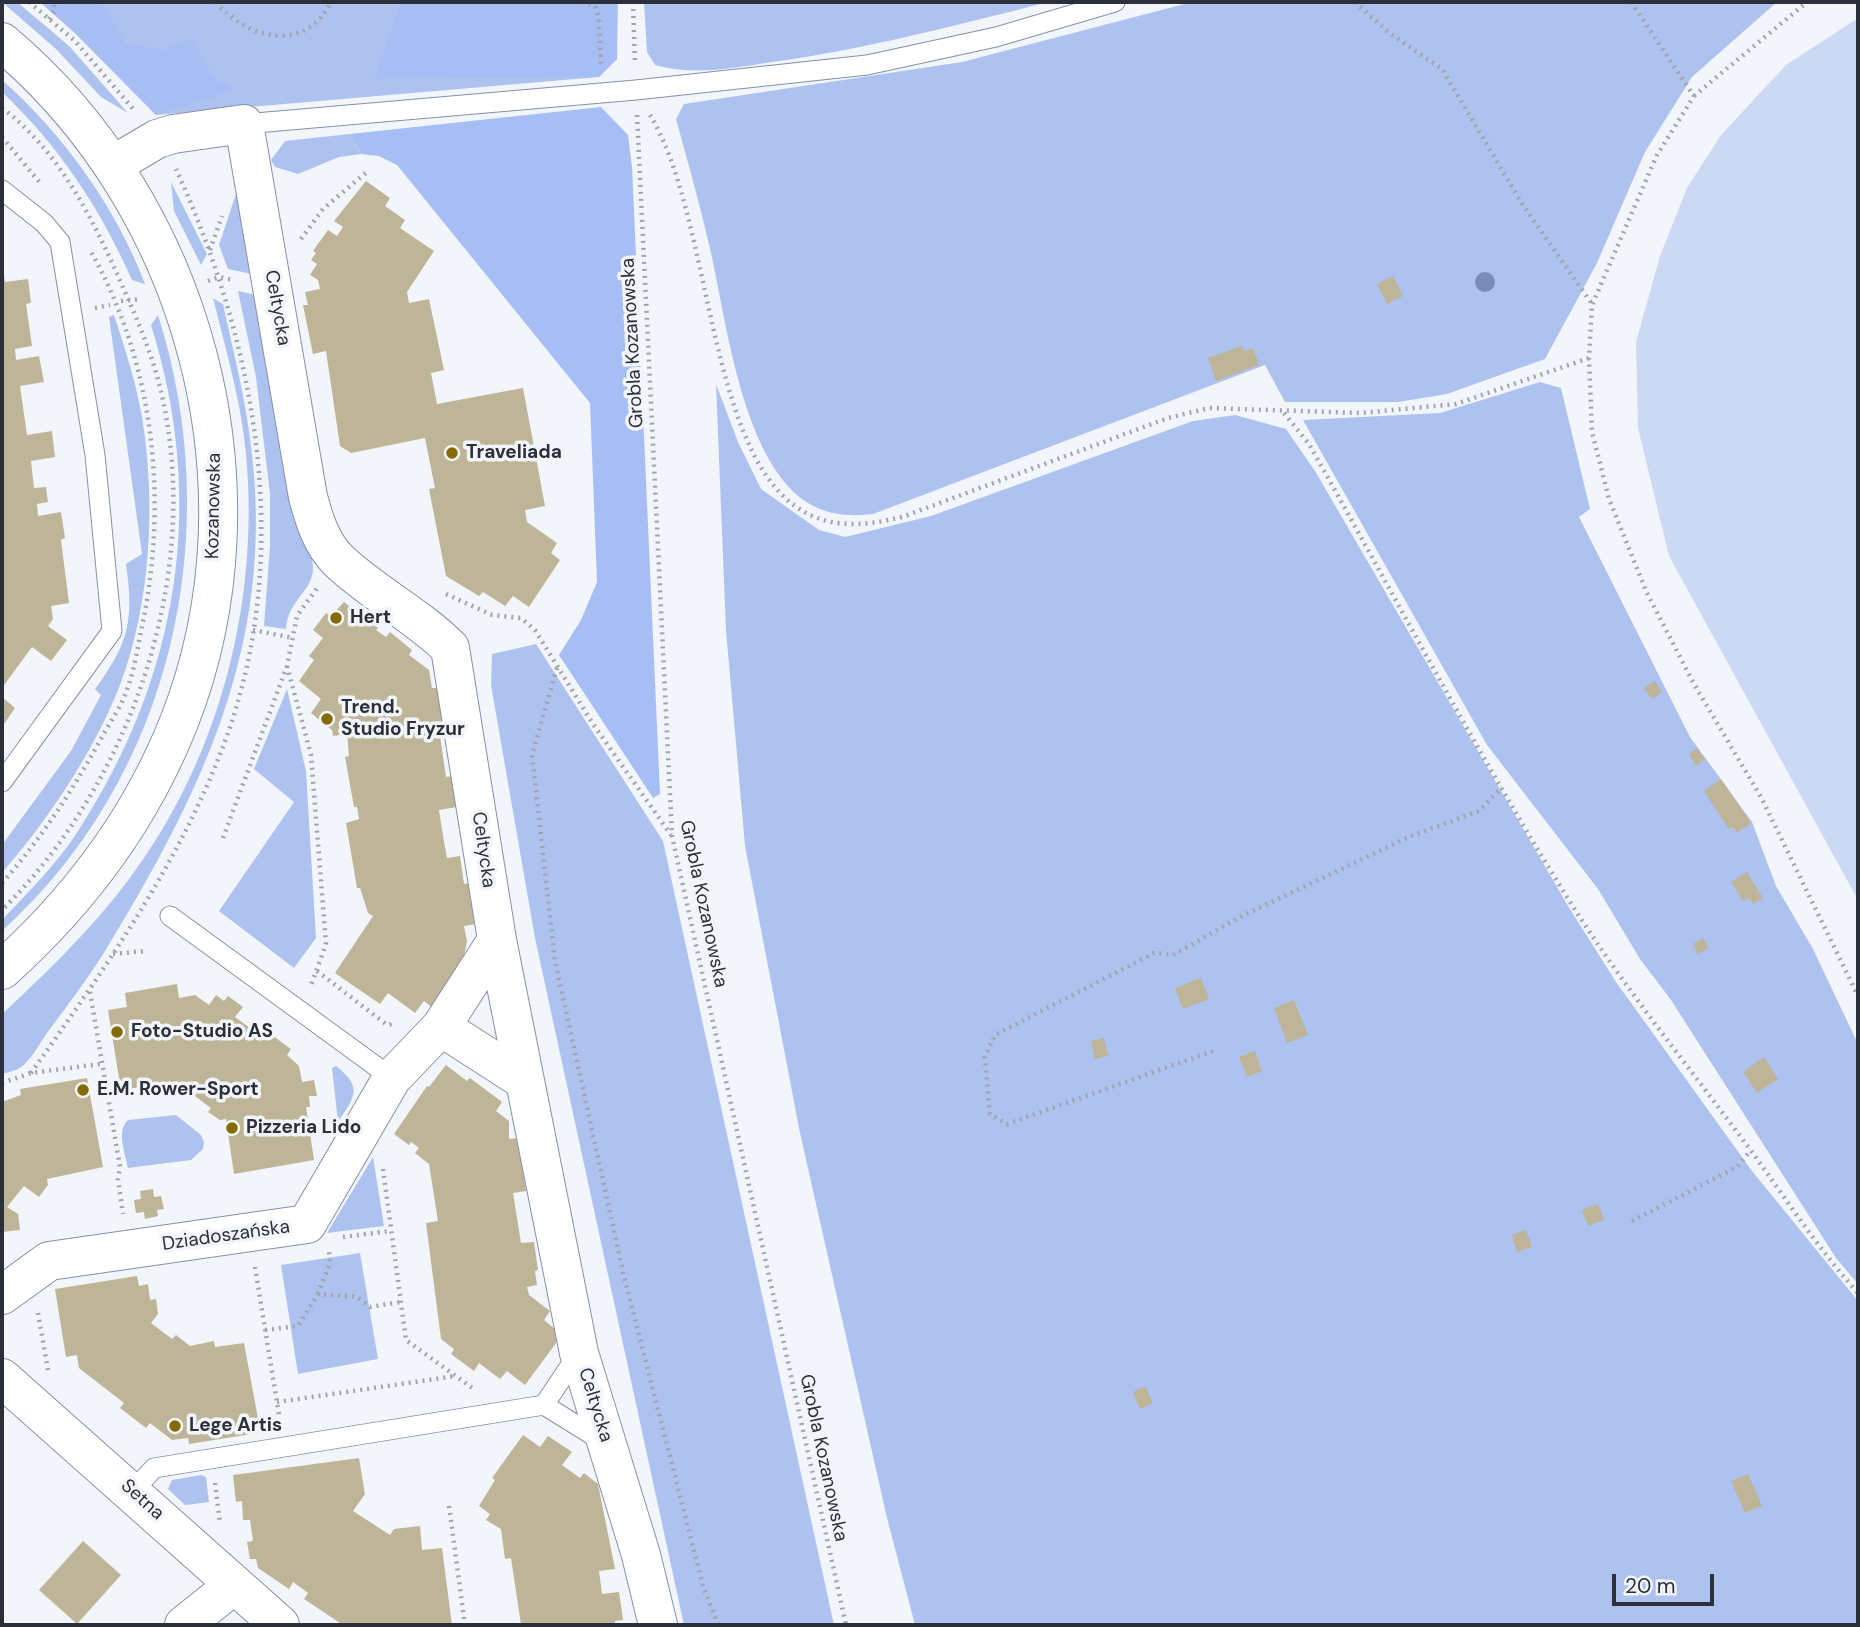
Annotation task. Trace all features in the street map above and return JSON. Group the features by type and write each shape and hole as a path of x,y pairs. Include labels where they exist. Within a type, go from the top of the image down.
{"street":[{"name":"Kozanowska","path":"2,42 78,115 113,165 160,249 191,327 202,367 217,468 216,553 210,602 180,720 141,801 86,883 50,924 2,970"},
{"path":"113,165 157,139 173,134 244,124"},
{"name":"Celtycka","path":"244,124 308,497 315,522 338,560 430,628 450,648 497,940 579,1353 642,1555 658,1625"},
{"name":"Dziadoszańska","path":"19,1299 49,1262 307,1224 393,1077 441,1027 497,940"},
{"path":"441,1027 525,1081"},
{"name":"Setna","path":"2,1378 133,1491 281,1625"},
{"path":"184,1625 234,1585"}],"lane":[{"path":"244,124 636,90 867,65 996,37 1115,2"},
{"path":"2,190 44,223 60,242 95,455 112,631 2,782"},
{"path":"170,916 393,1077"},
{"path":"544,1405 579,1353"},
{"path":"133,1491 153,1468 285,1449 544,1405 607,1444"}],"path":[{"path":"29,2 75,41 142,119"},
{"path":"49,19 55,9 53,2"},
{"path":"216,2 240,26 271,36 290,36 309,27 331,2"},
{"path":"582,2 595,6 600,18 598,30 603,93"},
{"name":"Grobla Kozanowska","path":"633,2 672,836 846,1625"},
{"path":"1355,2 1398,39 1442,69 1521,202 1592,305"},
{"path":"1631,2 1694,96"},
{"path":"1807,2 1694,96 1657,155 1592,305 1589,358 1592,432 1609,499 1646,591 1694,684 1762,799 1858,996"},
{"path":"636,90 671,157 686,200 729,390 743,433 762,470 793,506 815,517 842,525 872,524 902,517 1168,418 1209,408 1361,413 1456,404 1589,358"},
{"path":"2,108 43,149 80,199 93,220 129,300"},
{"path":"299,245 323,209 369,170"},
{"path":"204,283 219,277 233,280"},
{"path":"1283,412 1310,444 1502,787 1573,906 1660,1031 1751,1150 1830,1263 1858,1293"},
{"path":"223,838 287,666 297,616 338,560"},
{"path":"438,590 492,615 521,618 536,630 557,668 672,836"},
{"path":"253,630 293,638"},
{"path":"287,666 311,755 326,944 302,1011"},
{"path":"557,668 533,755 555,961 623,1272 703,1586 718,1625"},
{"path":"1213,1051 1142,1073 1018,1121 1007,1124 990,1114 985,1057 995,1035 1154,953 1173,955 1240,917 1400,841 1479,811 1502,787"},
{"path":"112,954 145,951"},
{"path":"317,971 387,1024 422,1021 441,1027"},
{"path":"90,991 100,1065 120,1167 118,1179 128,1250"},
{"path":"2,1083 31,1073 100,1065"},
{"path":"1632,1221 1737,1167 1751,1150"},
{"path":"383,1166 406,1339 505,1411"},
{"path":"249,1232 285,1449"},
{"path":"265,1329 298,1326 318,1294 330,1263 328,1239"},
{"path":"318,1294 357,1297 370,1307 401,1302"},
{"path":"19,1299 49,1379"},
{"path":"277,1402 457,1376"},
{"path":"449,1506 466,1625"}],"shaded area":[{"path":"2,2 17,2 70,47 128,113 101,97 56,49"},
{"path":"40,2 618,2 617,59 599,77 156,115 75,33"},
{"path":"40,2 102,2 125,43 162,50 193,39 213,77 234,90 156,115 75,33"},
{"path":"401,2 616,2 617,59 599,77 374,79"},
{"path":"644,2 1049,2 911,36 807,57 743,67 684,70 655,65 647,52"},
{"path":"1192,2 1777,2 1692,77 1645,152 1597,263 1545,359 1447,394 1398,402 1285,402 1265,365 873,514 846,515 827,511 794,492 773,466 756,433 743,396 732,357 707,236 676,119 684,104 962,62"},
{"path":"1858,18 1858,900 1669,556 1638,428 1636,342 1660,256 1687,188 1721,135 1786,65"},
{"path":"2,80 46,124 86,173 119,227 145,284 132,280 92,203 60,156 2,92"},
{"path":"601,107 628,135 632,167 660,794 653,798 559,655 581,620 597,582 590,403 397,165 379,156 361,154 350,134"},
{"path":"350,134 361,154 339,157 298,174 275,167 271,160 285,141"},
{"path":"171,182 207,254 201,265 174,211"},
{"path":"239,185 252,274 228,269 219,245"},
{"path":"238,291 256,295 291,508 312,559 312,575 291,610 286,629 264,626 270,546 270,494 256,377"},
{"path":"213,298 223,304 244,398 252,455 256,524 252,591 240,654 223,715 200,775 140,892 98,962 32,1056 19,1068 2,1074 2,1014 100,915 129,879 160,833 187,783 209,731 227,677 239,622 249,510 241,415"},
{"path":"114,315 137,391 149,484 148,553 138,621 120,685 84,759 53,807 2,873 2,845 71,751 101,695 95,689 122,644 129,616 126,564 142,554 109,317"},
{"path":"158,315 178,397 187,481 184,565 170,647 145,726 108,800 61,869 2,931 2,920 70,843 112,772 140,712 160,650 173,587 179,522 177,457 168,391 151,325"},
{"path":"1540,382 1561,388 1590,509 1579,517 1690,737 1752,822 1776,886 1813,949 1858,1044 1858,1284 1836,1258 1671,1000 1640,959 1598,889 1487,745 1303,420 1440,413"},
{"path":"716,384 738,442 761,489 819,530 845,537 931,516 1193,421 1235,415 1286,429 1315,471 1568,906 1616,982 1752,1171 1858,1301 1858,1625 915,1625 887,1518 800,1133 745,846 726,630"},
{"path":"536,644 663,841 834,1625 684,1625 535,938 491,685 492,654"},
{"path":"287,689 306,771 316,938 294,968 219,911 294,802 254,769"},
{"path":"336,1066 345,1073 353,1086 352,1099 338,1122 332,1068"},
{"path":"176,1115 201,1135 203,1149 191,1160 128,1168 122,1136 128,1120"},
{"path":"373,1157 384,1226 327,1233"},
{"path":"360,1253 378,1359 298,1374 281,1265"},
{"path":"201,1475 206,1477 209,1502 185,1505 168,1489 172,1480"}],"building":[{"path":"366,181 390,198 385,206 405,220 400,228 434,251 407,292 409,303 429,299 444,370 431,373 437,404 523,388 545,506 525,510 527,522 557,543 551,553 560,560 529,607 513,596 505,606 483,592 479,596 446,576 429,489 435,488 425,438 351,453 340,446 326,351 313,354 303,305 308,305 305,292 320,289 318,280 310,275 317,264 311,260 316,253 313,251 328,230 337,236 343,227 334,221"},
{"path":"3,269 5,282 28,279 31,303 26,304 32,346 15,349 16,360 39,356 44,382 20,386 27,435 52,431 55,457 31,461 34,488 46,487 48,502 37,504 38,516 61,512 65,538 61,540 69,603 51,606 53,619 48,626 67,640 51,661 32,647 2,688"},
{"path":"1393,276 1403,296 1387,304 1377,284"},
{"path":"1242,346 1244,351 1253,348 1259,365 1216,381 1208,358"},
{"path":"344,602 378,628 376,630 386,637 390,632 412,650 409,655 429,670 432,688 439,688 445,728 439,729 446,777 452,776 457,807 439,810 443,836 447,858 460,856 464,884 469,883 476,924 464,926 467,941 463,962 433,1008 424,1001 415,1013 388,993 380,1004 335,973 373,916 368,913 360,888 357,888 346,823 359,819 357,807 354,807 345,757 349,756 347,734 333,736 332,730 311,713 321,699 299,681 314,660 309,656 323,638 313,630 326,613 331,616"},
{"path":"1655,681 1662,692 1652,699 1644,688"},
{"path":"2,697 15,708 4,724 2,722"},
{"path":"1697,748 1705,760 1696,766 1689,754"},
{"path":"1721,779 1751,823 1737,833 1733,827 1729,829 1704,791"},
{"path":"1747,872 1763,898 1753,904 1749,898 1743,901 1731,882"},
{"path":"1703,938 1709,948 1698,954 1693,944"},
{"path":"1201,978 1209,999 1183,1009 1175,988"},
{"path":"177,984 179,998 195,995 209,1005 216,995 224,1001 228,996 243,1007 235,1017 254,1031 258,1025 291,1049 287,1055 299,1066 302,1082 314,1080 317,1096 309,1096 310,1107 306,1107 314,1160 234,1174 226,1119 220,1120 208,1112 211,1108 181,1086 178,1091 164,1093 162,1084 121,1090 108,1010 127,1007 125,993"},
{"path":"1294,1000 1308,1035 1287,1043 1274,1008"},
{"path":"1104,1038 1108,1056 1095,1059 1091,1041"},
{"path":"1255,1051 1262,1071 1247,1077 1239,1057"},
{"path":"1764,1057 1778,1079 1757,1093 1743,1072"},
{"path":"446,1065 467,1081 470,1078 502,1102 496,1111 509,1121 509,1139 518,1138 526,1191 513,1193 521,1243 534,1242 538,1270 535,1271 537,1285 527,1287 529,1295 550,1311 544,1320 562,1335 525,1385 507,1371 500,1379 479,1363 474,1371 451,1354 454,1349 441,1339 426,1223 438,1221 429,1164 415,1153 419,1148 411,1142 409,1145 394,1134 427,1086 429,1087"},
{"path":"87,1078 103,1167 47,1179 48,1185 39,1197 24,1186 7,1207 18,1214 20,1230 2,1232 2,1102 21,1095 20,1089"},
{"path":"153,1189 154,1197 161,1196 164,1209 157,1210 158,1216 145,1219 144,1212 136,1213 134,1200 141,1199 140,1191"},
{"path":"1598,1204 1604,1220 1588,1226 1582,1210"},
{"path":"1526,1230 1532,1247 1517,1252 1512,1235"},
{"path":"137,1276 139,1286 148,1284 150,1300 156,1299 158,1314 151,1323 172,1339 176,1335 190,1346 214,1341 215,1347 244,1343 259,1424 258,1433 189,1444 188,1438 172,1440 150,1423 146,1428 120,1408 124,1403 79,1368 77,1355 66,1357 55,1289"},
{"path":"1145,1386 1153,1403 1140,1409 1133,1392"},
{"path":"523,1435 540,1447 548,1436 572,1452 562,1465 580,1478 584,1473 598,1484 615,1569 599,1571 602,1594 619,1592 623,1620 615,1621 615,1625 521,1625 511,1558 505,1559 501,1529 486,1520 490,1514 479,1506 495,1480 492,1478"},
{"path":"359,1458 365,1494 353,1511 390,1535 394,1529 420,1526 422,1550 442,1548 452,1625 343,1625 304,1599 308,1593 293,1582 289,1589 258,1568 256,1559 250,1559 247,1542 253,1541 250,1520 243,1520 242,1501 236,1502 233,1475"},
{"path":"1748,1474 1762,1506 1745,1513 1731,1481"},
{"path":"83,1541 121,1575 77,1624 39,1590"}],"place":[{"name":"Traveliada","path":"452,453"},
{"name":"Hert","path":"336,618"},
{"name":"Trend. Studio Fryzur","path":"327,719"},
{"name":"Foto-Studio AS","path":"117,1032"},
{"name":"E.M. Rower-Sport","path":"83,1090"},
{"name":"Pizzeria Lido","path":"232,1128"},
{"name":"Lege Artis","path":"175,1426"}]}
